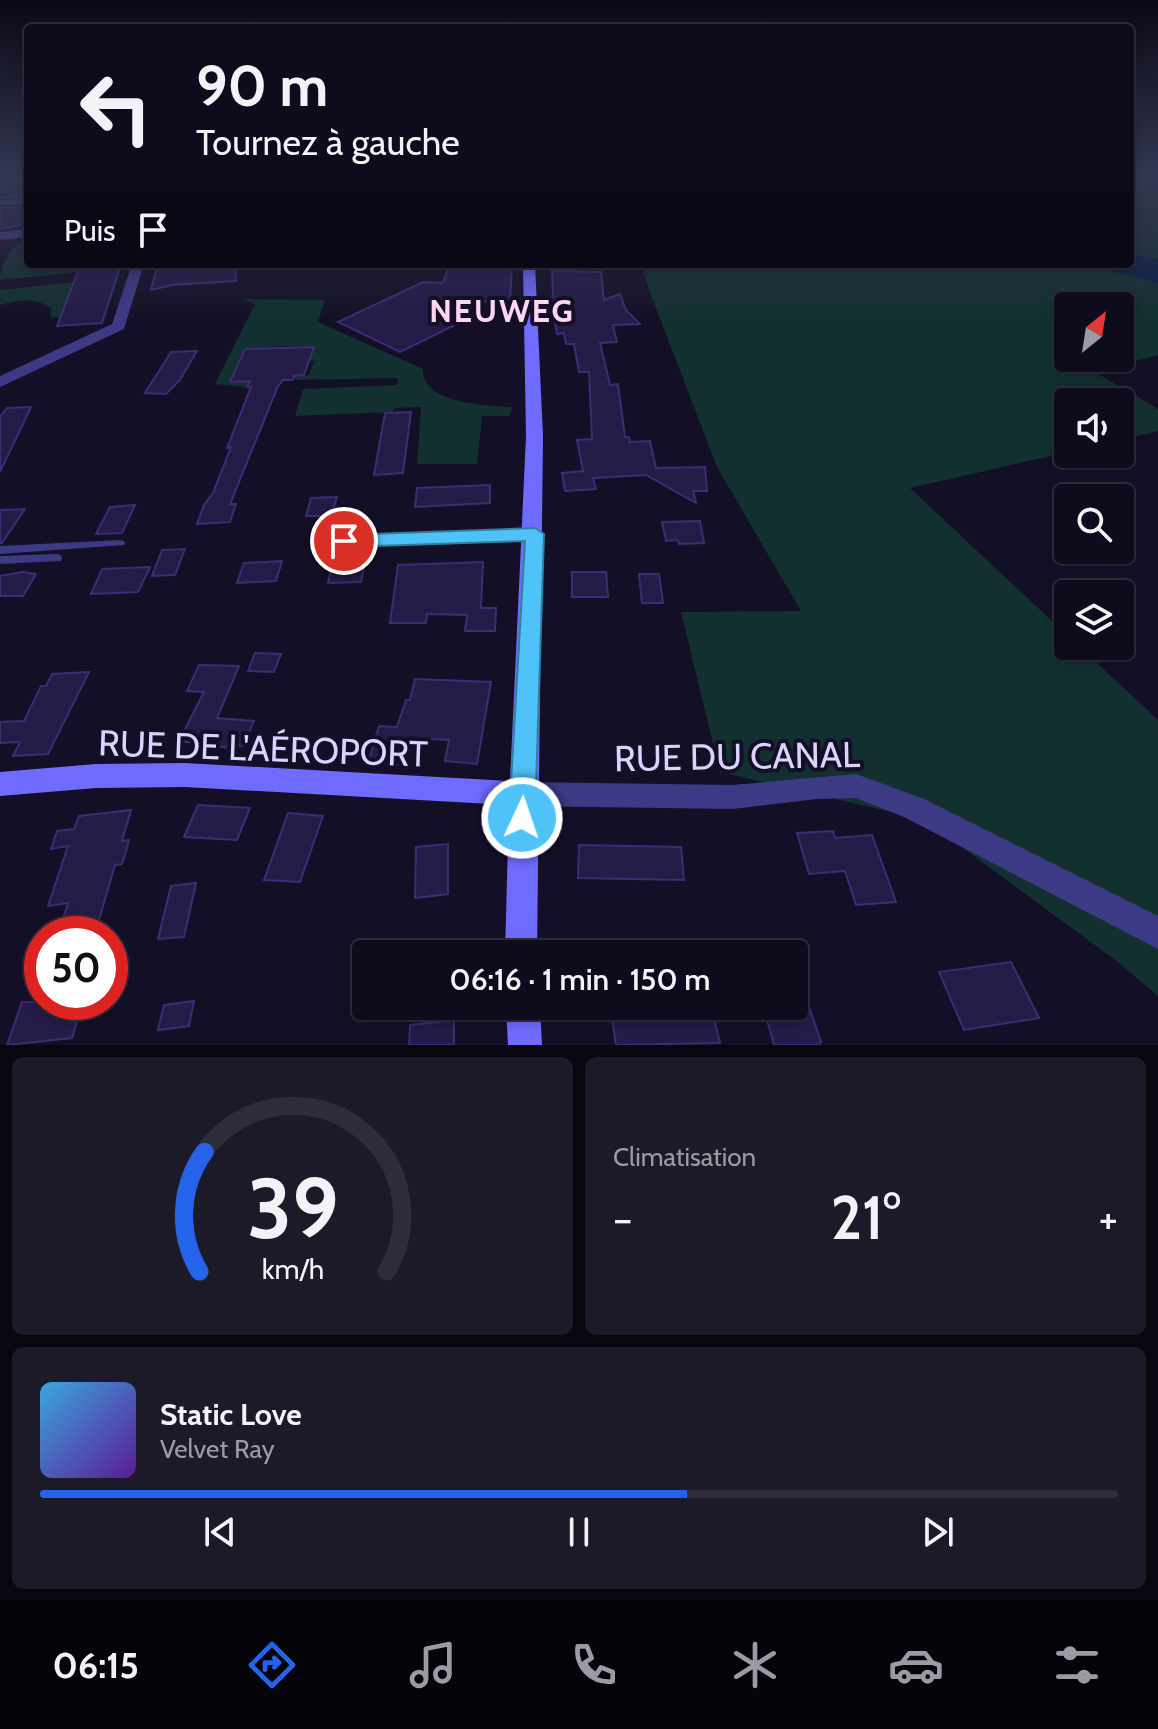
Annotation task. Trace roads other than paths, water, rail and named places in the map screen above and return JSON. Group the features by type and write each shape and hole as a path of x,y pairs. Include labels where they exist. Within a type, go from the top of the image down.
{"main road":[{"path":"521,940 523,794 535,534 537,394 529,268"},
{"name":"RUE DE L'AÉROPORT","path":"0,784 96,776 185,775 523,794"},
{"path":"524,1020 525,1045"}],"street":[{"path":"0,236 24,233"},
{"path":"0,382 119,326 137,268"},
{"name":"RUE DU CANAL","path":"523,794 732,797 817,787 856,786 890,796 1158,933"}],"lane":[{"path":"344,541 535,534"},
{"path":"0,550 120,543"},
{"path":"0,560 57,558"}],"water":[{"path":"1134,255 1158,259 1158,283 1099,268 1134,268"}],"district":[{"name":"NEUWEG","path":"502,311"}]}
